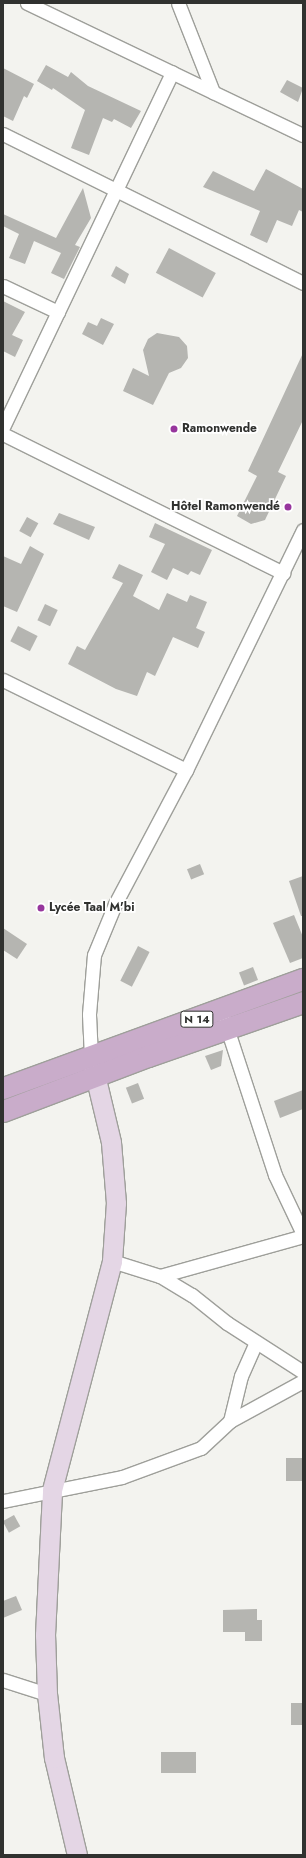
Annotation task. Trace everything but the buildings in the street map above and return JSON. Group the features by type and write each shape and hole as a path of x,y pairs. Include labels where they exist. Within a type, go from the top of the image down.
{"main road":[{"name":"N 14","path":"225,1020 303,979"},
{"name":"N 14","path":"3,1110 93,1067 225,1020 303,1002"},
{"name":"N 14","path":"3,1088 93,1067"}],"street":[{"path":"28,3 303,135"},
{"path":"178,3 212,92"},
{"path":"3,427 172,72"},
{"path":"3,134 303,283"},
{"path":"3,286 58,312"},
{"path":"3,434 283,573"},
{"path":"77,1855 54,1758 47,1694 45,1635 52,1490 112,1261 116,1203 111,1142 93,1067 89,1014 94,955 115,904 186,770 303,530"},
{"path":"3,680 186,770"},
{"path":"160,1276 303,1235 275,1175 225,1020"},
{"path":"112,1261 160,1276 192,1295 210,1310 256,1342 303,1372"},
{"path":"230,1421 240,1376 256,1342"},
{"path":"3,1501 122,1477 201,1448 230,1421 303,1381"},
{"path":"3,1680 47,1694"}],"place":[{"name":"Ramonwende","path":"174,429"},
{"name":"Hôtel Ramonwendé","path":"288,507"},
{"name":"Lycée Taal M'bi","path":"41,908"}]}
